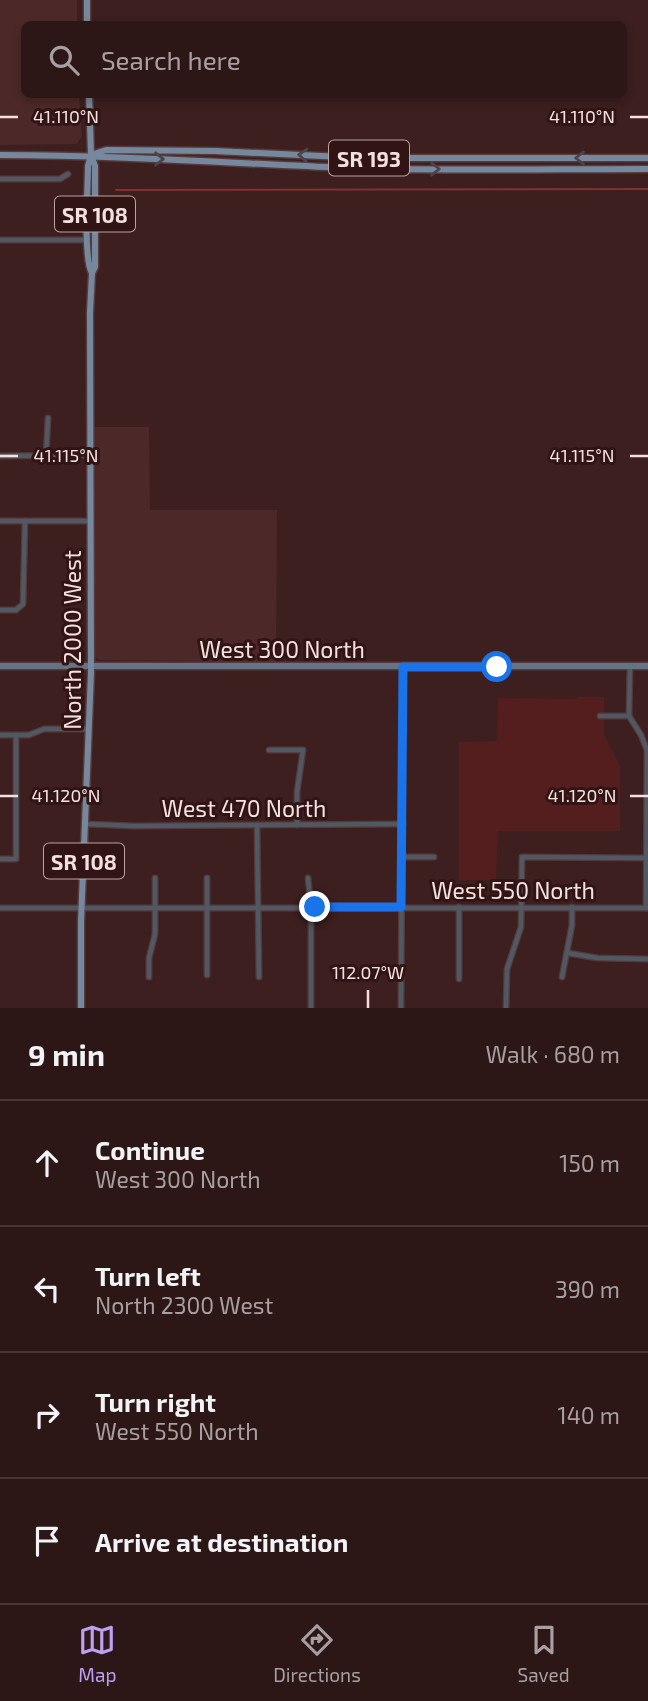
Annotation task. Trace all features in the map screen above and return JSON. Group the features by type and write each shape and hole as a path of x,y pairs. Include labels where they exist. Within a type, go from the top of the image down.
{"main road":[{"path":"87,0 87,21"},
{"name":"North 2000 West","path":"89,98 91,155 88,166 88,240 89,267 92,273"},
{"name":"SR 193","path":"91,155 107,150 215,150 363,158 648,158"},
{"name":"North 2000 West","path":"81,1008 90,666 92,273 95,267 95,166 91,155"},
{"name":"SR 193","path":"0,156 91,155 102,158 191,159 371,168 648,169"},
{"name":"West 300 North","path":"0,666 648,666"}],"street":[{"path":"0,179 60,178 68,174"},
{"path":"0,240 88,240"},
{"path":"46,456 48,418"},
{"path":"0,456 90,455"},
{"path":"0,521 91,521"},
{"path":"0,610 16,610 23,604 25,521"},
{"path":"630,666 629,716 647,750 647,908"},
{"path":"401,1008 403,667"},
{"path":"600,716 629,716"},
{"path":"0,734 29,734 44,729 89,729"},
{"path":"0,859 16,859 16,734"},
{"path":"269,750 303,750 297,792 297,825"},
{"name":"West 470 North","path":"86,824 135,827 402,824"},
{"path":"257,825 259,977"},
{"path":"402,857 435,857"},
{"path":"506,1008 507,969 519,940 522,857 646,858"},
{"path":"149,977 149,958 153,946 155,878"},
{"path":"207,975 208,878"},
{"path":"308,878 311,907 310,1008"},
{"path":"459,907 459,979"},
{"path":"562,977 572,907"},
{"name":"West 550 North","path":"0,908 647,908"},
{"path":"567,953 598,958 648,959"}],"shaded area":[{"path":"0,0 77,0 77,21 21,21 21,98 79,98 82,136 77,144 0,145"},
{"path":"94,427 149,427 150,510 277,510 276,662 101,660 94,657"},
{"path":"604,697 604,735 620,766 620,831 498,831 496,880 459,880 459,742 497,741 498,698"}],"waterway":[{"path":"116,190 648,189"}],"route":[{"path":"315,907 401,907 403,667 497,667"}]}
